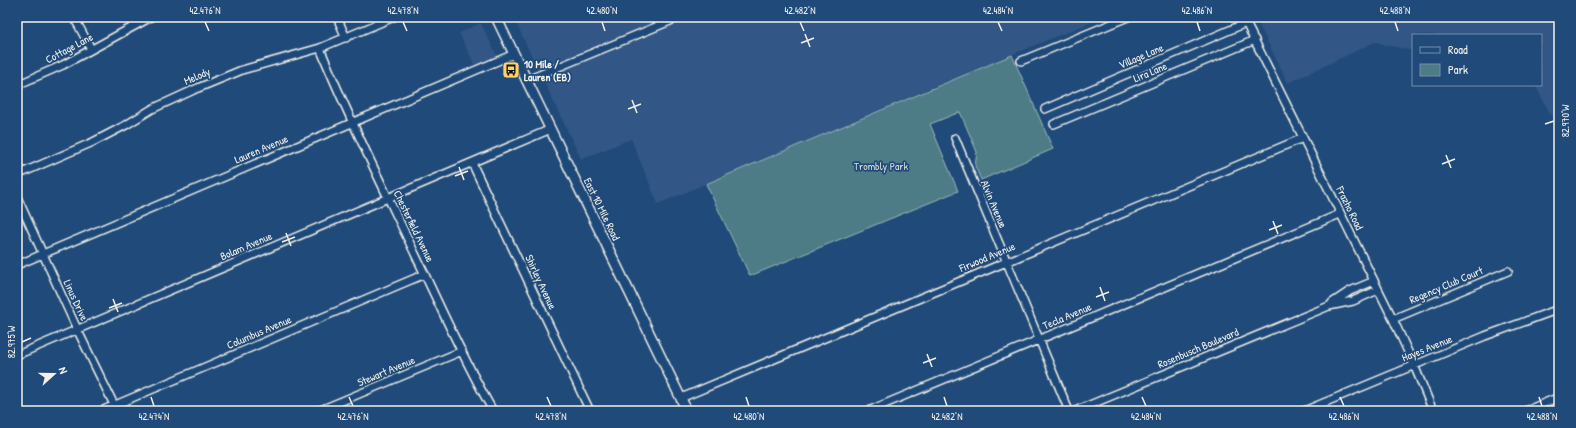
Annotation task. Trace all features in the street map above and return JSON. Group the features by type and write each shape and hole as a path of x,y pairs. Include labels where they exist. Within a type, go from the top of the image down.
{"main road":[{"name":"East 10 Mile Road","path":"496,17 687,411"}],"street":[{"path":"74,17 92,49"},
{"name":"Cottage Lane","path":"17,85 63,65 151,17"},
{"path":"337,17 346,38"},
{"name":"Melody","path":"17,175 93,142 126,125 152,109 198,88 249,68 320,48 394,17"},
{"path":"527,80 680,17"},
{"path":"1021,61 1128,17"},
{"name":"Frazho Road","path":"1245,20 1302,138 1393,319 1433,411"},
{"name":"Village Lane","path":"1045,109 1245,20"},
{"name":"Lira Lane","path":"1054,124 1255,40"},
{"name":"Chesterfield Avenue","path":"320,48 388,198 493,411"},
{"name":"Lauren Avenue","path":"17,264 514,54"},
{"name":"Bolam Avenue","path":"17,355 551,129"},
{"name":"Alvin Avenue","path":"955,138 1038,340 1069,411"},
{"name":"Firwood Avenue","path":"681,398 1302,138"},
{"name":"Shirley Avenue","path":"472,163 590,411"},
{"name":"Linus Drive","path":"17,197 77,329 116,408"},
{"name":"Tecla Avenue","path":"868,411 1340,214"},
{"name":"Regency Club Court","path":"1393,319 1508,271"},
{"name":"Columbus Avenue","path":"101,411 116,408 425,274"},
{"name":"Rosenbusch Boulevard","path":"1329,306 1350,291 1374,281"},
{"name":"Rosenbusch Boulevard","path":"1075,411 1329,306 1353,301 1378,290"},
{"name":"Hayes Avenue","path":"1304,411 1485,336 1559,309"},
{"name":"Stewart Avenue","path":"318,411 462,350"},
{"path":"1525,411 1559,397"}],"shaded area":[{"path":"513,17 1104,17 933,87 658,204 631,139 581,159"},
{"path":"1255,17 1559,17 1559,121 1555,123 1536,86 1542,86 1542,34 1412,34 1412,51 1375,42 1288,83"},
{"path":"481,23 498,58 475,66 459,33"}],"green space":[{"name":"Trombly Park","path":"1012,55 1053,149 981,180 975,166 977,152 960,112 930,124 958,191 750,276 706,184"}],"place":[{"name":"10 Mile / Lauren (EB)","path":"511,70"}]}
